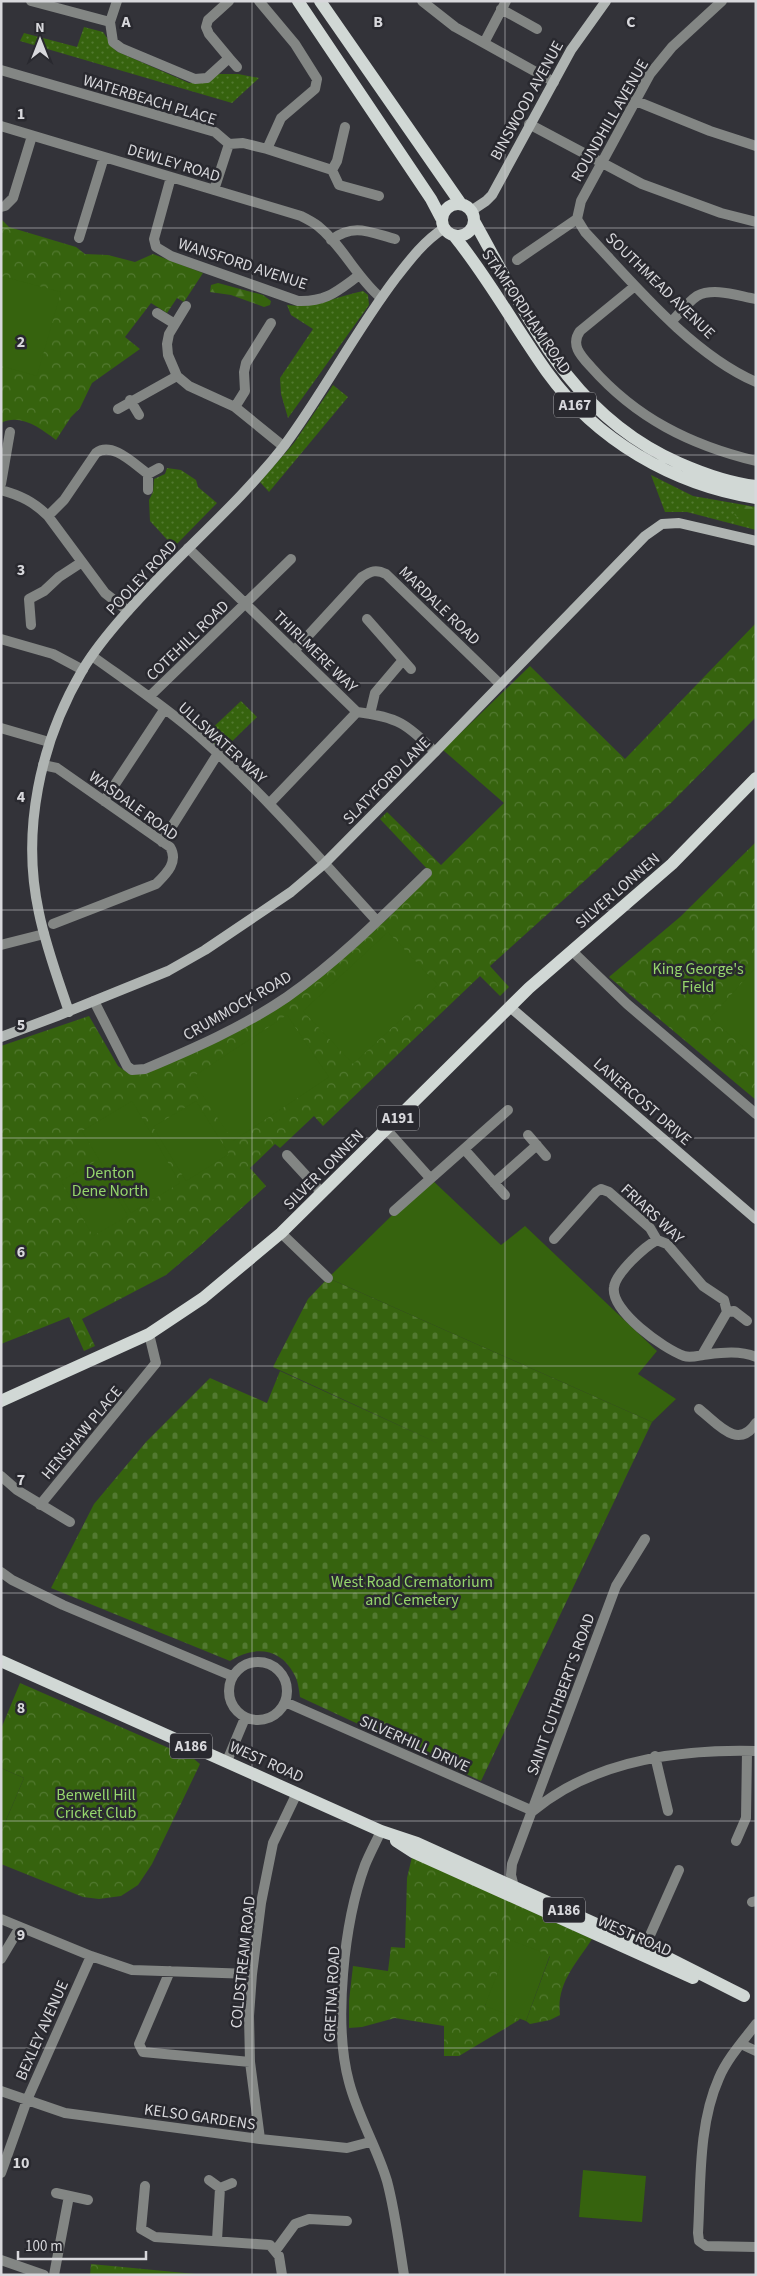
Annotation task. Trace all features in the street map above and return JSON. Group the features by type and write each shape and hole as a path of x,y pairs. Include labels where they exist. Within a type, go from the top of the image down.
{"main road":[{"path":"298,1 431,199 442,223"},
{"name":"STAMFORDHAM ROAD","path":"320,1 469,212 520,306 546,347 574,385 598,409 629,434 667,457 713,476 756,486"},
{"path":"442,223 450,206 469,212 468,234 455,237"},
{"name":"STAMFORDHAM ROAD","path":"442,223 478,266 549,374 571,400 599,427 630,450 672,474 707,488 756,498"},
{"name":"SILVER LONNEN","path":"1,1401 149,1334 203,1298 281,1233 510,1006 672,864 756,778"},
{"name":"WEST ROAD","path":"1,1661 381,1831 417,1843 514,1887 706,1984 750,1999"},
{"name":"WEST ROAD","path":"381,1831 413,1852 643,1951"}],"street":[{"path":"31,1 110,22"},
{"path":"117,1 110,22 112,42 121,48 186,77 195,79 207,78 229,58"},
{"path":"229,1 208,20 206,27 209,34 237,67"},
{"path":"259,1 295,44 317,79 315,89 281,118 267,149"},
{"path":"422,1 455,27 554,82"},
{"name":"BINSWOOD AVENUE","path":"469,212 492,195 529,124 586,26 606,1"},
{"name":"ROUNDHILL AVENUE","path":"577,219 580,201 650,74 672,47 722,1"},
{"path":"484,43 503,5 537,29"},
{"name":"WATERBEACH PLACE","path":"1,70 215,132 228,144"},
{"path":"636,101 710,131 756,146"},
{"path":"529,124 601,164 642,184 692,203 756,222"},
{"name":"DEWLEY ROAD","path":"1,126 301,216 319,226 358,276 381,298"},
{"path":"332,170 337,161 345,127"},
{"path":"1,207 5,206 13,198 32,136"},
{"path":"214,190 228,144 243,143 332,170 339,185 379,196"},
{"path":"79,238 104,157"},
{"name":"WANSFORD AVENUE","path":"171,177 154,240 156,247 171,256 298,301 315,302 328,297 358,276"},
{"path":"517,260 577,219"},
{"name":"SOUTHMEAD AVENUE","path":"577,219 584,232 691,340 717,359 756,382"},
{"name":"POOLEY ROAD","path":"69,1012 44,934 36,896 32,861 34,808 43,765 49,742 68,698 82,670 128,611 284,446 381,298 442,223"},
{"path":"331,240 349,229 358,229 395,239"},
{"path":"636,286 580,331 576,336 577,351 608,387 644,415 696,443 720,452 756,460"},
{"path":"672,321 696,297 708,292 722,292 756,299"},
{"path":"186,306 169,334 167,344 168,355 177,376 190,386 235,407 284,446"},
{"path":"157,313 175,324"},
{"path":"235,407 245,391 244,372 246,363 271,322"},
{"path":"118,409 130,400 177,376"},
{"path":"130,400 139,414"},
{"path":"1,484 4,449 10,432"},
{"path":"48,516 64,500 96,453 102,448 111,448 148,474"},
{"path":"148,474 159,468"},
{"path":"148,474 148,490"},
{"path":"1,490 19,495 37,505 48,516 105,594 128,611"},
{"name":"SLATYFORD LANE","path":"1,1036 69,1012 168,971 205,950 291,892 324,864 436,752 645,536 662,524 679,523 756,541"},
{"name":"THIRLMERE WAY","path":"188,548 357,712 404,724 436,752"},
{"name":"COTEHILL ROAD","path":"149,697 291,558"},
{"path":"31,625 29,599 44,591 59,577 82,562"},
{"name":"MARDALE ROAD","path":"294,651 362,577 371,571 380,571 386,574 500,684"},
{"path":"367,620 411,669"},
{"path":"1,640 53,654 82,670"},
{"name":"ULLSWATER WAY","path":"92,656 149,697 200,738 269,804 377,921"},
{"path":"370,714 375,693 403,660"},
{"path":"104,802 164,710"},
{"path":"269,804 357,712"},
{"path":"1,728 49,742"},
{"path":"162,842 217,755"},
{"name":"WASDALE ROAD","path":"43,765 57,768 170,847 174,859 166,874 156,884 53,924"},
{"name":"CRUMMOCK ROAD","path":"94,1001 127,1066 132,1070 144,1069 223,1034 286,997 335,960 427,873"},
{"path":"1,945 44,934"},
{"path":"572,951 627,1004 756,1114"},
{"name":"LANERCOST DRIVE","path":"510,1006 756,1219"},
{"path":"394,1211 508,1110"},
{"path":"386,1129 430,1178"},
{"path":"528,1136 546,1156"},
{"path":"494,1183 537,1145"},
{"path":"464,1149 505,1195"},
{"path":"287,1155 322,1193"},
{"name":"FRIARS WAY","path":"554,1239 596,1192 601,1189 609,1192 650,1228 657,1240 667,1244 703,1286 724,1300 727,1312"},
{"path":"281,1233 328,1278"},
{"path":"657,1240 650,1244 621,1272 614,1287 615,1300 621,1309 643,1330 664,1345 686,1357 741,1353 756,1357"},
{"path":"702,1355 727,1312 734,1311 747,1321"},
{"name":"HENSHAW PLACE","path":"40,1505 156,1363 149,1334"},
{"path":"699,1409 733,1436 742,1436 752,1429 756,1423"},
{"path":"1,1476 17,1490 70,1522"},
{"name":"SAINT CUTHBERT'S ROAD","path":"514,1887 511,1876 512,1864 616,1586 645,1539"},
{"path":"1,1572 12,1580 63,1604 232,1676"},
{"path":"253,1662 270,1664 278,1669 286,1685 285,1702 280,1710 264,1720 245,1718 231,1704 228,1695 232,1676 245,1664 253,1662"},
{"name":"SILVERHILL DRIVE","path":"285,1702 533,1811"},
{"path":"227,1761 245,1718"},
{"path":"533,1811 550,1796 575,1784 611,1769 655,1756 713,1751 751,1751 746,1818 736,1840"},
{"path":"655,1756 668,1811"},
{"name":"COLDSTREAM ROAD","path":"260,2140 250,2062 249,2016 252,1974 261,1903 273,1843 297,1793"},
{"name":"GRETNA ROAD","path":"381,1831 365,1865 348,1942 342,2012 342,2047 349,2082 370,2142 387,2182 404,2275"},
{"path":"490,1876 503,1874 512,1864"},
{"path":"643,1951 679,1870"},
{"path":"1,1919 90,1956 132,1970 252,1974"},
{"path":"1,1959 20,1927"},
{"name":"BEXLEY AVENUE","path":"1,2173 27,2100 90,1956"},
{"path":"170,1971 139,2044 143,2052 250,2062"},
{"path":"756,2024 720,2076 710,2100 703,2149 698,2233 699,2241 706,2246 756,2247"},
{"path":"741,2044 756,2051"},
{"name":"KELSO GARDENS","path":"1,2090 65,2113 260,2140 346,2148 370,2142"},
{"path":"209,2180 220,2188"},
{"path":"220,2188 232,2183"},
{"path":"145,2186 141,2229 155,2237 262,2242 270,2244 276,2250 282,2275"},
{"path":"217,2240 220,2188"},
{"path":"56,2193 88,2200"},
{"path":"54,2275 69,2196"},
{"path":"276,2250 295,2224 309,2218 347,2221"},
{"path":"1,2260 44,2275"}],"green space":[{"path":"84,27 103,32 116,51 189,83 206,81 219,74 238,74 259,78 232,103 20,41 24,33 77,47"},
{"path":"1,219 9,227 76,247 85,254 108,255 135,262 153,254 203,273 184,302 177,298 167,313 151,303 125,337 140,349 92,383 80,408 71,417 56,440 37,427 23,421 8,420 1,423"},
{"path":"1,276 61,292 37,376 1,366"},
{"path":"218,283 263,295 271,301 270,305 264,307 231,295 210,292 211,285"},
{"path":"363,291 368,295 369,305 288,418 281,394 280,378 313,329 291,315 287,305 316,304"},
{"path":"333,385 348,397 269,492 260,482 294,443"},
{"path":"167,468 181,470 196,480 198,487 217,503 174,547 150,521 149,500 153,492 154,479 165,474"},
{"path":"651,475 693,496 756,507 756,530 687,512 665,512"},
{"path":"743,505 756,508 756,529 733,514"},
{"name":"Denton Dene North","path":"756,623 756,717 671,803 490,966 509,987 500,996 480,976 323,1126 314,1116 280,1148 275,1144 250,1168 266,1186 199,1247 166,1275 82,1319 95,1346 84,1351 69,1317 1,1344 1,1046 89,1016 118,1066 128,1073 143,1074 237,1030 385,921 432,874 380,819 387,812 441,865 504,803 443,750 530,666 625,759"},
{"path":"241,701 257,717 221,752 205,735"},
{"name":"King George's Field","path":"756,842 756,1100 609,977 680,917"},
{"path":"388,932 438,985 353,1064 303,1011"},
{"path":"756,967 756,1058 710,1018"},
{"path":"287,1015 329,1077 233,1141 191,1078"},
{"path":"132,1101 180,1183 131,1213 82,1131"},
{"path":"196,1101 229,1154 186,1181 153,1127"},
{"path":"96,1161 128,1216 93,1236 61,1181"},
{"path":"430,1178 501,1245 525,1226 657,1351 638,1374 676,1399 652,1422 328,1278"},
{"name":"West Road Crematorium and Cemetery","path":"328,1278 652,1422 481,1781 300,1697 294,1674 281,1658 274,1654 257,1651 239,1656 230,1661 51,1588 94,1504 146,1442 210,1378 267,1403 280,1371 444,1446 273,1367 308,1299"},
{"name":"Benwell Hill Cricket Club","path":"20,1683 194,1759 200,1764 152,1864 138,1885 121,1896 99,1899 83,1897 1,1864 1,1832 24,1778 1,1768 1,1729"},
{"path":"1,1768 24,1778 1,1832"},
{"path":"412,1857 592,1939 564,1984 561,1994 560,2015 550,2020 530,2024 526,2021 550,1956 485,2005 520,2018 519,2020 459,2056 444,2056 444,2026 395,2018 362,2027 349,2028 349,2001 353,1966 388,1971 391,1947 405,1948 407,1878"},
{"path":"510,1940 550,1955 526,2021 485,2006"},
{"path":"583,2170 646,2176 642,2222 579,2217"},
{"path":"91,2264 206,2275 90,2275"}]}
